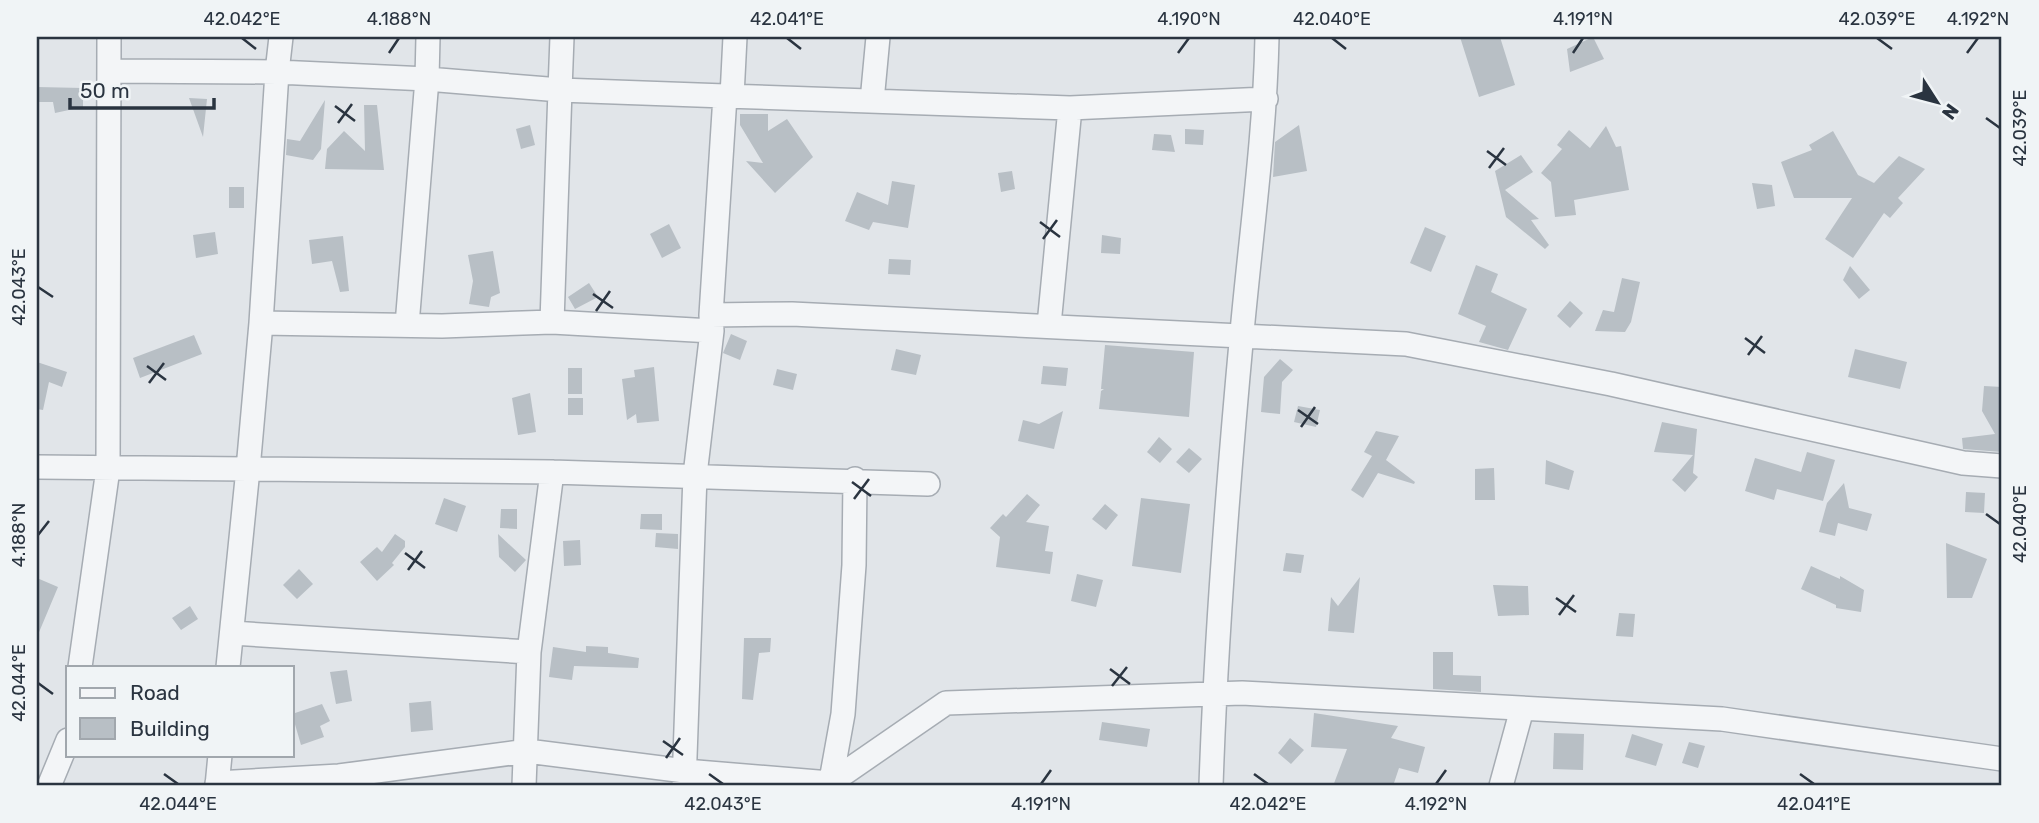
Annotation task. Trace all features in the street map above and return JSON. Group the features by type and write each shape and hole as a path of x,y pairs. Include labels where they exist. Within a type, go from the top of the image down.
{"street":[{"path":"80,666 108,469 109,37"},
{"path":"228,666 261,323 281,37"},
{"path":"407,325 428,37"},
{"path":"552,322 562,37"},
{"path":"684,779 695,475 712,323 728,96 735,37"},
{"path":"872,101 878,37"},
{"path":"1211,786 1214,694 1241,334 1266,99 1266,37"},
{"path":"109,71 277,72 427,79 559,90 1070,108 1266,99"},
{"path":"1049,325 1070,108"},
{"path":"261,323 712,323 792,314 1406,344 1611,384 1963,463 2002,466"},
{"path":"37,467 552,472 855,479 928,484"},
{"path":"524,786 529,652 552,472"},
{"path":"830,785 843,714 854,565 855,479"},
{"path":"232,633 529,652"},
{"path":"220,756 217,784 339,776 527,751 684,779 830,785 946,703 1241,693 1722,719 2002,759"},
{"path":"1501,786 1522,709"},
{"path":"49,786 66,745"}],"building":[{"path":"1460,37 1500,37 1515,85 1479,97"},
{"path":"1593,37 1604,59 1570,72 1567,49"},
{"path":"37,87 83,88 83,107 55,113 53,102 37,102"},
{"path":"189,98 207,99 203,137"},
{"path":"325,100 321,149 313,160 286,155 287,139 300,141"},
{"path":"364,105 377,105 384,170 325,169 327,149 344,131 365,151"},
{"path":"740,114 768,114 768,131 787,119 813,157 775,193 746,161 763,163 740,125"},
{"path":"530,125 535,145 521,149 516,129"},
{"path":"1299,125 1307,171 1273,177 1275,142"},
{"path":"1606,126 1616,147 1621,146 1629,190 1574,200 1576,215 1555,217 1551,182 1541,173 1562,149 1557,145 1569,130 1590,148"},
{"path":"1185,129 1204,130 1203,145 1185,144"},
{"path":"1833,131 1858,175 1874,183 1899,156 1925,169 1898,198 1903,203 1890,218 1884,213 1853,258 1825,239 1852,198 1794,198 1781,162 1812,150 1809,145"},
{"path":"1154,134 1171,135 1175,152 1152,150"},
{"path":"1521,155 1533,172 1505,190 1539,219 1531,220 1549,245 1545,249 1506,217 1495,171"},
{"path":"1012,171 1015,189 1001,192 998,173"},
{"path":"892,181 915,185 908,228 873,222 869,230 845,221 857,192 888,205"},
{"path":"1752,183 1772,185 1775,206 1757,209"},
{"path":"229,187 244,187 244,208 229,208"},
{"path":"669,224 681,248 662,258 650,234"},
{"path":"1425,227 1446,236 1431,272 1410,263"},
{"path":"215,232 218,254 196,258 193,235"},
{"path":"1102,235 1121,238 1120,254 1101,253"},
{"path":"343,236 349,291 340,292 332,261 312,264 309,240"},
{"path":"493,251 500,293 491,297 489,307 469,304 473,281 468,255"},
{"path":"889,259 911,260 910,275 888,274"},
{"path":"1476,265 1498,274 1491,292 1527,309 1508,350 1479,342 1486,326 1458,314"},
{"path":"1850,266 1870,290 1859,299 1843,280"},
{"path":"1622,278 1640,282 1631,322 1625,332 1595,331 1603,310 1614,312"},
{"path":"589,283 598,297 575,309 568,297"},
{"path":"1570,301 1583,313 1570,328 1557,316"},
{"path":"731,334 747,341 740,360 723,353"},
{"path":"194,335 202,354 140,378 133,358"},
{"path":"1105,345 1194,352 1189,417 1099,409 1101,391 1104,389 1101,389"},
{"path":"896,349 921,355 916,375 891,370"},
{"path":"1855,349 1907,362 1900,389 1848,377"},
{"path":"1280,359 1293,370 1282,382 1280,414 1261,412 1264,377"},
{"path":"37,362 67,372 62,387 49,382 43,410 37,409"},
{"path":"1043,366 1068,368 1066,386 1041,384"},
{"path":"654,367 659,421 637,423 636,414 627,420 622,379 635,377 634,370"},
{"path":"568,368 582,368 582,394 568,394"},
{"path":"777,369 797,374 793,390 773,385"},
{"path":"1984,386 2002,387 2002,452 1963,449 1962,438 1995,434 1982,411"},
{"path":"530,393 536,432 518,435 512,398"},
{"path":"568,398 583,398 583,415 568,415"},
{"path":"1298,406 1320,410 1316,427 1294,422"},
{"path":"1063,411 1054,449 1018,441 1023,420 1039,424"},
{"path":"1662,422 1697,429 1693,473 1698,477 1685,492 1672,480 1693,455 1654,452"},
{"path":"1376,431 1399,436 1386,460 1415,482 1414,484 1378,473 1363,498 1351,490 1372,456 1364,452"},
{"path":"1159,437 1172,449 1160,463 1147,452"},
{"path":"1189,448 1202,459 1189,473 1176,462"},
{"path":"1807,452 1835,460 1823,501 1777,489 1774,500 1745,491 1755,458 1801,472"},
{"path":"1546,460 1574,471 1569,490 1545,484"},
{"path":"1494,468 1495,500 1475,500 1475,469"},
{"path":"1844,483 1849,508 1872,514 1867,531 1838,523 1835,536 1819,532 1827,503"},
{"path":"1966,492 1985,493 1984,513 1965,512"},
{"path":"1027,494 1040,505 1026,522 1049,526 1045,551 1053,552 1050,574 996,567 1000,537 990,528 1003,514 1006,517"},
{"path":"444,498 466,506 457,532 435,524"},
{"path":"1141,498 1190,504 1181,573 1132,566"},
{"path":"1105,504 1118,515 1106,530 1092,519"},
{"path":"501,509 517,509 517,529 500,528"},
{"path":"641,514 662,514 662,530 640,529"},
{"path":"656,533 678,534 678,549 655,547"},
{"path":"395,534 405,541 405,547 392,563 394,565 377,581 360,562 377,547 382,552"},
{"path":"498,534 526,560 515,572 499,557"},
{"path":"580,540 581,565 564,566 563,541"},
{"path":"1946,543 1987,559 1972,598 1947,598"},
{"path":"1286,553 1304,555 1301,573 1283,571"},
{"path":"1811,566 1840,579 1840,576 1864,590 1861,612 1836,608 1836,605 1801,589"},
{"path":"299,569 313,584 297,599 283,585"},
{"path":"1077,574 1103,580 1096,607 1071,601"},
{"path":"1360,577 1354,633 1328,631 1331,597 1338,606"},
{"path":"37,578 58,587 37,637"},
{"path":"1493,585 1528,586 1529,615 1498,616"},
{"path":"190,606 198,619 181,630 172,618"},
{"path":"1619,613 1635,614 1633,637 1616,636"},
{"path":"744,638 771,638 770,652 759,653 753,700 742,699"},
{"path":"586,646 608,647 608,653 639,658 638,668 574,666 572,680 549,677 553,647 586,652"},
{"path":"1433,652 1453,652 1453,675 1481,676 1481,692 1433,689"},
{"path":"347,670 352,701 336,704 330,672"},
{"path":"431,701 433,730 411,732 409,703"},
{"path":"322,704 330,721 320,726 324,737 301,745 294,713"},
{"path":"1314,713 1398,726 1391,738 1425,747 1418,773 1399,768 1393,786 1333,786 1347,749 1311,747"},
{"path":"1102,722 1150,729 1147,747 1099,740"},
{"path":"1554,733 1584,734 1583,770 1553,769"},
{"path":"1632,734 1663,744 1656,766 1625,757"},
{"path":"1290,738 1304,750 1291,764 1278,753"},
{"path":"1689,742 1705,746 1698,768 1682,763"}]}
